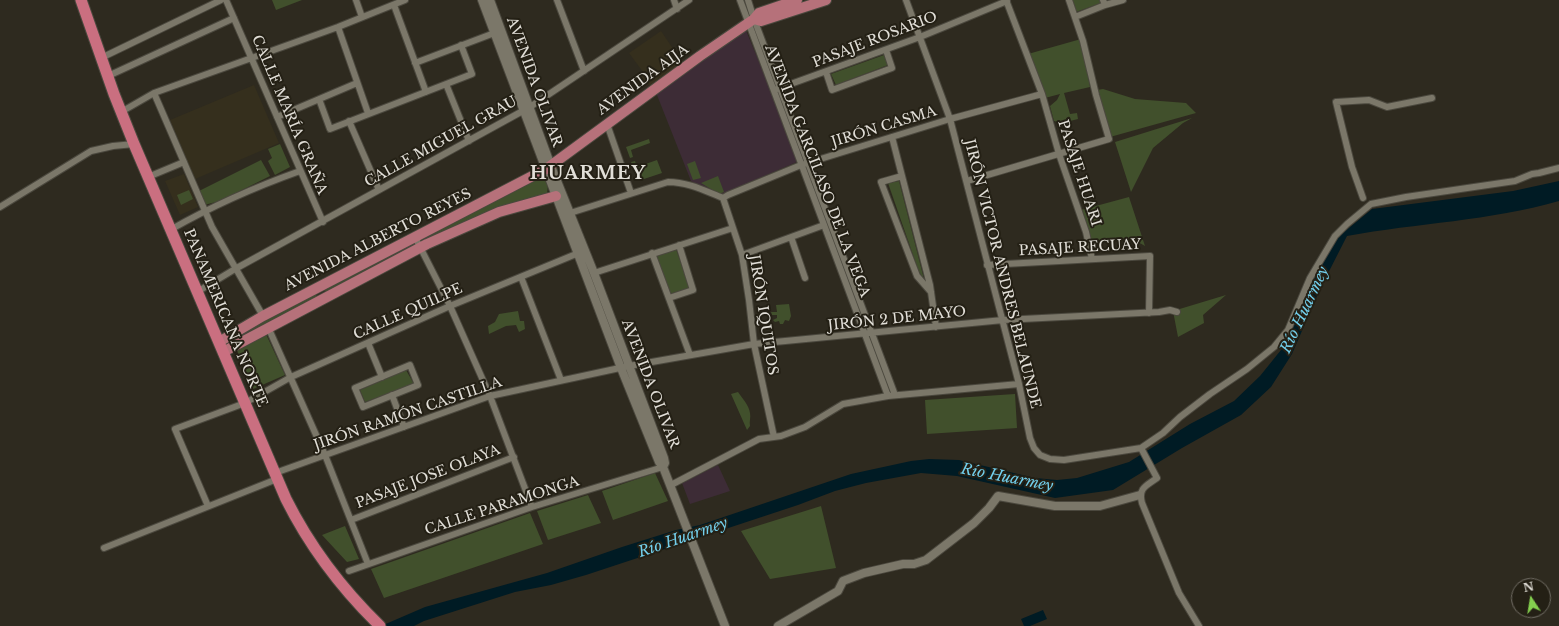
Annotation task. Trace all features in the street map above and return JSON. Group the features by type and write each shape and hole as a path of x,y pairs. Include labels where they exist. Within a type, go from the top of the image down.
{"highway":[{"name":"PANAMERICANA NORTE","path":"81,0 101,58 134,144 276,476 295,515 316,552 345,589 378,624"}],"main road":[{"name":"AVENIDA AIJA","path":"548,167 751,21 759,13 797,0"},
{"path":"751,21 761,21 826,0"},
{"name":"AVENIDA ALBERTO REYES","path":"221,347 263,316 548,167"},
{"name":"AVENIDA ALBERTO REYES","path":"221,347 268,327 420,247 499,212 556,196"},
{"path":"317,288 322,298"}],"street":[{"path":"101,58 220,0"},
{"name":"CALLE MARÍA GRAÑA","path":"226,0 322,222"},
{"path":"356,0 362,17"},
{"path":"121,112 154,93 406,0"},
{"name":"AVENIDA OLIVAR","path":"482,0 498,32 625,367 664,458 665,463 663,466 725,626"},
{"name":"AVENIDA OLIVAR","path":"490,0 498,32"},
{"path":"557,0 584,71"},
{"path":"674,0 677,9"},
{"name":"CALLE MIGUEL GRAU","path":"197,292 235,269 527,109 689,0"},
{"name":"AVENIDA GARCILASO DE LA VEGA","path":"740,0 751,21 780,88 809,163 869,333 888,396"},
{"name":"AVENIDA GARCILASO DE LA VEGA","path":"748,0 751,21 774,90 824,225 896,395"},
{"name":"JIRÓN VICTOR ANDRES BELAUNDE","path":"906,0 950,119 967,181 987,265 1003,320 1019,384 1030,438 1034,448 1040,455 1050,459 1064,460 1141,448"},
{"path":"967,181 1109,139 1096,95 1083,41 1069,0"},
{"path":"1075,17 1104,3 1123,0"},
{"name":"PASAJE ROSARIO","path":"774,90 920,37 1006,1"},
{"name":"PASAJE HUARI","path":"1006,1 1042,94 1059,154 1086,232 1092,259"},
{"path":"394,5 426,92"},
{"path":"108,76 234,18"},
{"path":"338,26 368,113"},
{"path":"415,63 498,32"},
{"path":"319,99 330,129 472,74 461,45"},
{"path":"826,72 832,90 892,68 886,50"},
{"path":"277,117 357,83"},
{"path":"446,84 469,141"},
{"path":"154,93 204,210 235,269 263,316"},
{"name":"JIRÓN CASMA","path":"723,198 802,165 950,119 1042,94"},
{"path":"1362,198 1352,167 1336,102 1369,100 1387,107 1432,98"},
{"path":"349,121 378,190"},
{"path":"607,124 631,193"},
{"path":"892,137 930,292 936,327"},
{"path":"0,207 91,151 113,146 134,144"},
{"path":"148,177 184,162"},
{"name":"AVENIDA OLIVAR","path":"548,167 556,196 566,214"},
{"path":"1199,626 1179,593 1142,504 1140,495 1142,489 1157,478 1141,448 1163,433 1180,417 1210,394 1247,369 1274,347 1288,330 1310,278 1335,236 1368,206 1371,204 1406,197 1515,181 1532,174 1559,168"},
{"path":"170,230 204,210 274,180 300,171"},
{"path":"902,176 881,182 917,276 930,292"},
{"path":"566,214 668,182 680,182 723,198"},
{"name":"JIRÓN IQUITOS","path":"723,198 742,255 754,344 774,437"},
{"path":"742,255 824,225"},
{"path":"594,273 733,228"},
{"path":"415,237 450,306 490,396 532,507"},
{"path":"792,237 805,278"},
{"path":"669,298 693,290 678,245"},
{"name":"AVENIDA OLIVAR","path":"581,252 594,273 625,367"},
{"name":"CALLE QUILPE","path":"208,506 175,429 245,403 291,377 450,306 581,252"},
{"path":"652,253 690,355"},
{"name":"PASAJE RECUAY","path":"987,265 1150,256 1149,313"},
{"path":"521,276 562,380"},
{"name":"JIRÓN 2 DE MAYO","path":"625,367 754,344 1003,320 1149,313 1170,310 1177,312"},
{"path":"268,327 325,455 368,564"},
{"path":"368,343 382,377"},
{"path":"410,365 418,385 363,407 355,388 382,377 410,365"},
{"name":"JIRÓN RAMÓN CASTILLA","path":"104,548 208,506 325,455 490,396 625,367"},
{"path":"671,485 759,439 781,436 805,427 843,404 896,395 1019,384"},
{"path":"392,395 404,427"},
{"name":"PASAJE JOSE OLAYA","path":"351,520 514,457"},
{"name":"CALLE PARAMONGA","path":"349,571 532,507 663,466"},
{"path":"778,626 838,591 843,581 880,568 903,564 914,564 926,560 974,523 989,508 998,496 1056,506 1100,506 1140,495"}],"shaded area":[{"path":"745,28 770,88 797,162 718,196 691,181 655,90"},
{"path":"661,31 684,65 661,81 659,78 656,82 657,83 652,88 640,76 643,72 629,53"},
{"path":"254,85 279,143 195,179 170,120"},
{"path":"184,174 198,207 180,215 165,181"},
{"path":"718,465 730,491 690,504 682,483"}],"green space":[{"path":"272,0 302,0 276,10"},
{"path":"1072,0 1100,0 1101,3 1076,12"},
{"path":"1081,39 1090,87 1064,93 1070,114 1077,113 1078,119 1062,123 1054,121 1050,106 1057,100 1060,94 1045,98 1028,54"},
{"path":"884,55 888,65 836,85 831,74"},
{"path":"1103,89 1135,99 1186,103 1196,113 1110,137 1097,90"},
{"path":"1192,118 1183,123 1153,148 1131,192 1115,142"},
{"path":"649,139 650,143 631,150 633,157 630,158 626,147"},
{"path":"280,144 290,167 275,175 268,161 272,158 268,149"},
{"path":"261,160 270,176 220,201 204,205 199,191"},
{"path":"657,160 662,173 638,181 631,162 635,161 637,167"},
{"path":"695,161 701,178 693,180 687,164"},
{"path":"718,176 724,192 719,194 701,183"},
{"path":"532,178 543,178 548,185 547,194 426,241 423,240 423,237"},
{"path":"899,181 924,279 919,272 888,183"},
{"path":"189,190 193,199 181,205 177,195"},
{"path":"1129,197 1145,246 1125,238 1091,243 1081,210"},
{"path":"413,242 415,243 415,247 326,292 324,289"},
{"path":"676,249 690,288 670,294 655,256"},
{"path":"315,294 317,296 314,300 240,338 240,332"},
{"path":"1226,295 1203,315 1204,323 1178,337 1173,311"},
{"path":"789,304 791,316 789,321 785,320 783,324 780,324 779,321 775,322 773,320 777,318 777,315 772,315 771,312 777,312 776,305"},
{"path":"518,311 520,321 524,321 525,329 519,332 516,325 506,326 489,334 488,326 495,322 499,314"},
{"path":"265,332 285,375 253,389 236,348"},
{"path":"406,370 414,384 365,402 360,390"},
{"path":"738,392 747,404 749,410 750,426 747,430 731,394"},
{"path":"1015,394 1017,428 927,434 925,400"},
{"path":"655,473 668,501 613,520 602,491"},
{"path":"588,495 601,523 548,540 537,511"},
{"path":"821,506 836,568 770,579 741,531"},
{"path":"530,513 543,544 384,598 371,569"},
{"path":"345,526 359,559 347,562 322,535"}],"water":[{"name":"Río Huarmey","path":"1559,181 1559,201 1533,208 1347,236 1320,289 1292,354 1271,387 1241,415 1182,448 1113,490 1055,498 957,476 921,473 866,483 835,491 798,505 586,575 551,585 515,592 424,621 414,626 381,626 425,607 547,573 676,530 700,525 851,474 911,461 929,459 959,460 1035,478 1057,480 1077,478 1129,462 1190,424 1234,401 1260,376 1285,345 1295,323 1308,286 1338,237 1372,209 1513,191"},
{"path":"1043,610 1047,619 1030,626 1024,626 1021,619"}],"district":[{"name":"HUARMEY","path":"588,174"}]}
